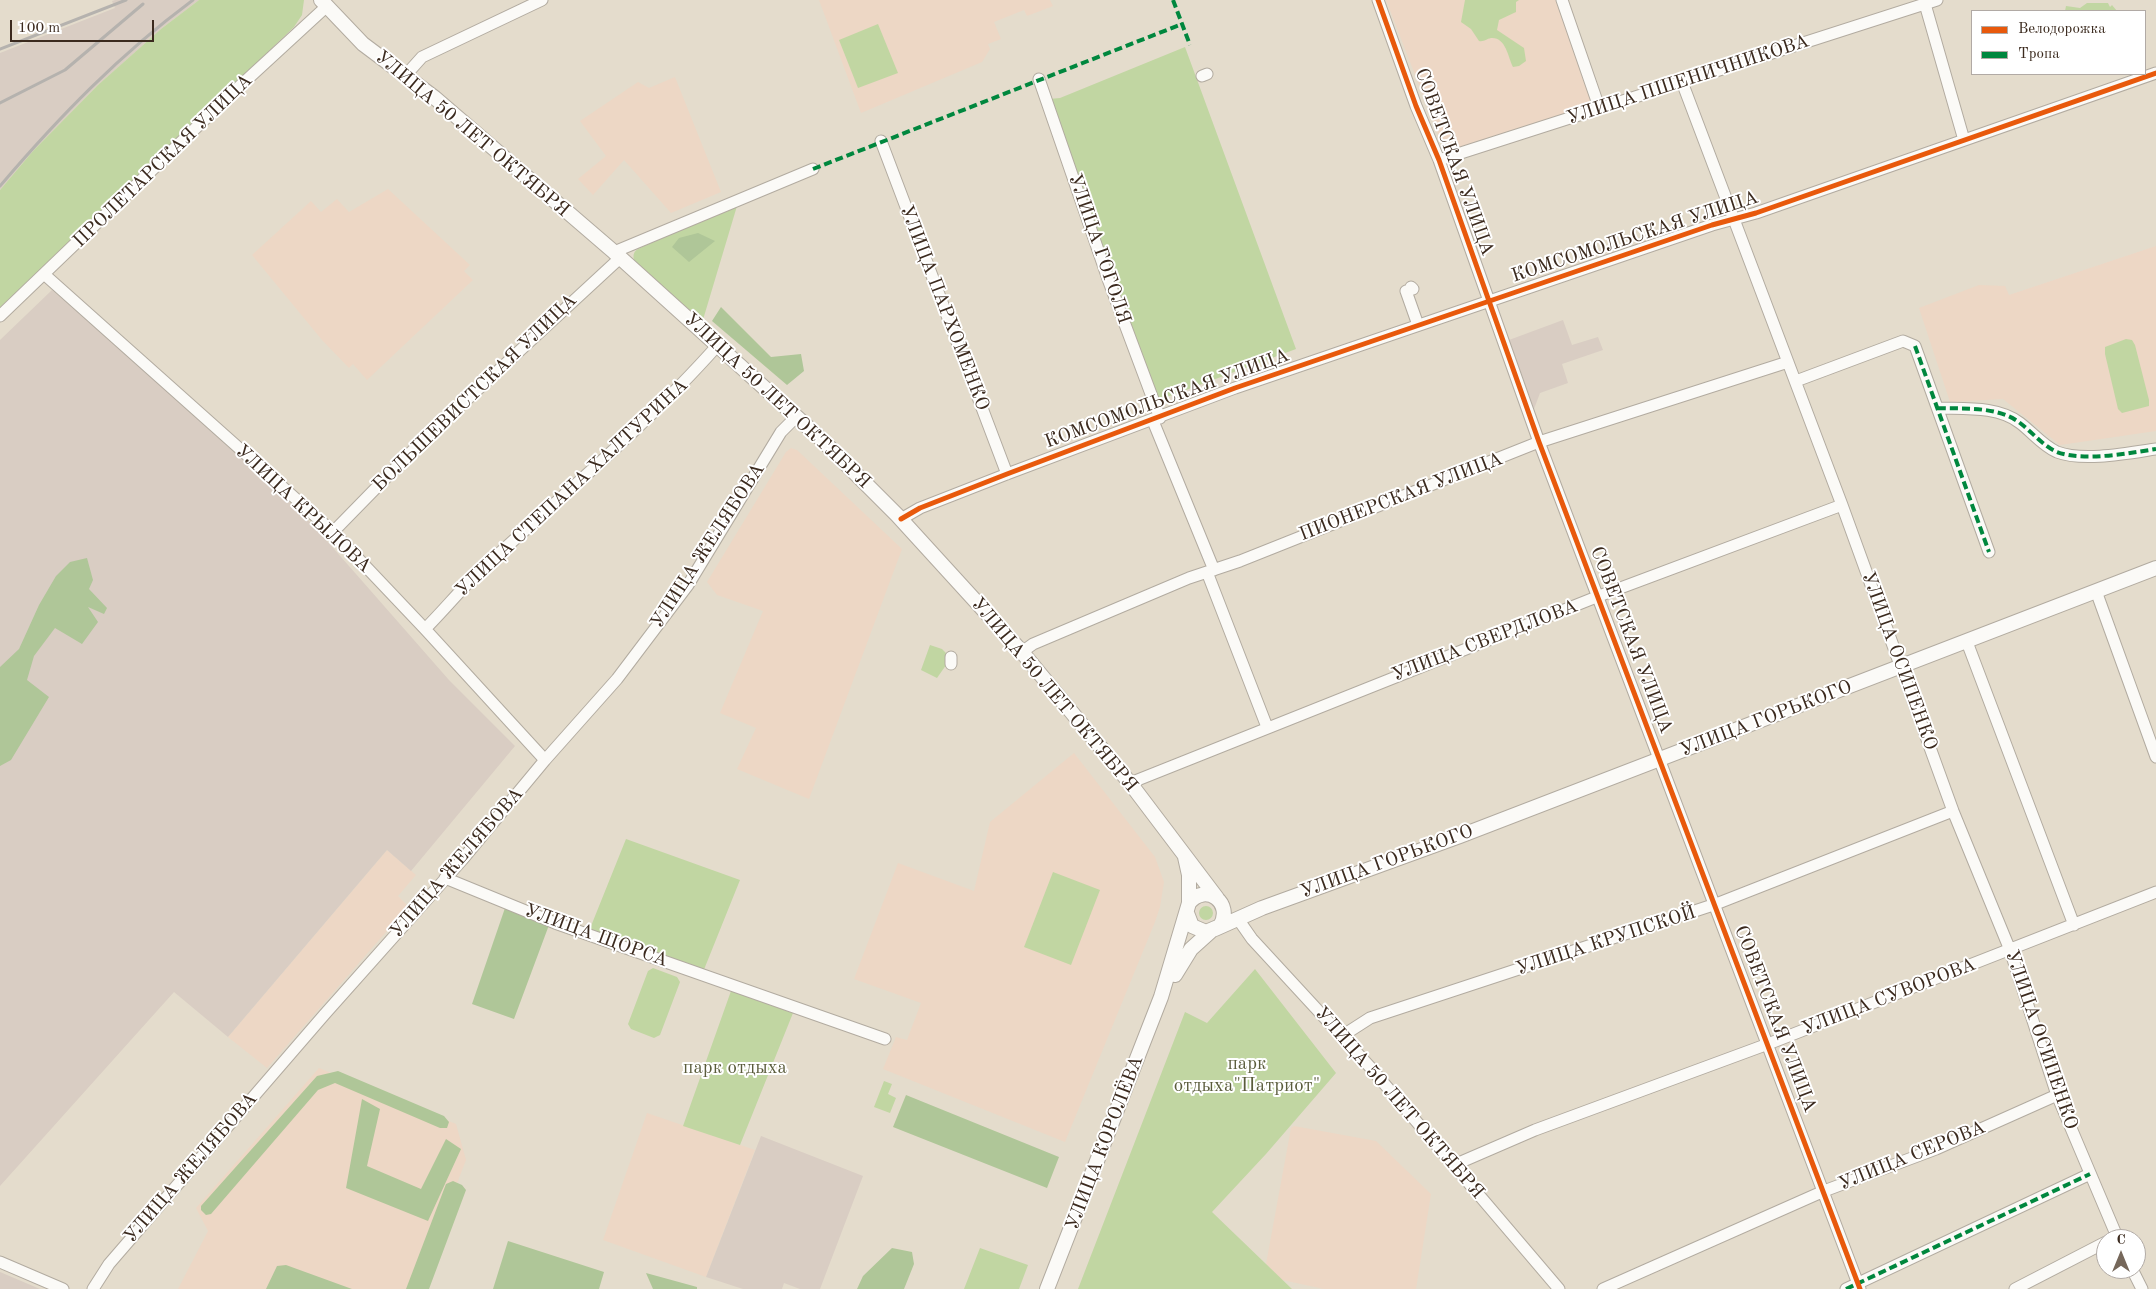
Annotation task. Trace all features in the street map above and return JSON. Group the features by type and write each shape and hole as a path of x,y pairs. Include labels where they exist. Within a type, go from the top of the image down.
{"main road":[{"name":"УЛИЦА 50 ЛЕТ ОКТЯБРЯ","path":"324,3 363,44 435,98 617,255 796,417 901,519 1022,652 1130,783 1219,900"},
{"name":"УЛИЦА ГОРЬКОГО","path":"1213,930 1262,908 1460,836 1660,760 2156,568"},
{"name":"УЛИЦА 50 ЛЕТ ОКТЯБРЯ","path":"1183,851 1187,864 1188,908"},
{"path":"1202,894 1219,900 1224,917 1213,930 1196,929 1189,922 1188,908 1202,894"},
{"name":"УЛИЦА ГОРЬКОГО","path":"1219,900 1229,909 1237,912 1262,908"},
{"name":"УЛИЦА КОРОЛЁВА","path":"1047,1289 1162,997 1188,908"},
{"name":"УЛИЦА КОРОЛЁВА","path":"1162,997 1187,955 1213,930"}],"street":[{"path":"405,76 422,57 542,0"},
{"name":"СОВЕТСКАЯ УЛИЦА","path":"1378,0 1416,106 1439,160 1539,442 1716,904 1859,1286"},
{"path":"1562,0 1599,107"},
{"name":"УЛИЦА ПШЕНИЧНИКОВА","path":"1439,160 1599,107 1937,0"},
{"name":"ПРОЛЕТАРСКАЯ УЛИЦА","path":"0,316 45,275 324,3"},
{"path":"1925,4 1964,140"},
{"name":"КОМСОМОЛЬСКАЯ УЛИЦА","path":"901,519 920,508 1235,388 1734,218 1756,213 2156,73"},
{"name":"УЛИЦА ГОГОЛЯ","path":"1039,79 1210,571 1267,727"},
{"name":"УЛИЦА ОСИПЕНКО","path":"1682,82 1842,505 1953,811 2010,950 2057,1095 2111,1229"},
{"name":"УЛИЦА ПАРХОМЕНКО","path":"881,141 1007,474"},
{"name":"БОЛЬШЕВИСТСКАЯ УЛИЦА","path":"333,532 422,441 617,255 813,169"},
{"name":"УЛИЦА КРЫЛОВА","path":"45,275 333,532 545,760"},
{"path":"1411,287 1413,289 1406,291 1418,325"},
{"path":"1796,382 1903,341 1915,346 1989,552"},
{"name":"УЛИЦА СТЕПАНА ХАЛТУРИНА","path":"425,629 480,572 516,541 677,390 717,346"},
{"name":"ПИОНЕРСКАЯ УЛИЦА","path":"1022,652 1042,640 1210,571 1539,442 1788,362"},
{"path":"1938,408 1991,411 2018,421 2055,451 2070,455 2122,455 2156,449"},
{"name":"УЛИЦА ЖЕЛЯБОВА","path":"93,1289 109,1264 324,1014 445,878 545,760 617,679 688,585 782,432 796,417"},
{"name":"УЛИЦА СВЕРДЛОВА","path":"1130,783 1599,596 1842,505"},
{"path":"2096,591 2156,757"},
{"path":"1967,642 2074,925"},
{"name":"УЛИЦА КРУПСКОЙ","path":"1342,1036 1370,1018 1716,904 1953,811"},
{"name":"УЛИЦА ЩОРСА","path":"445,878 556,923 885,1039"},
{"name":"УЛИЦА СУВОРОВА","path":"1454,1165 1535,1130 1768,1044 2156,892"},
{"name":"УЛИЦА 50 ЛЕТ ОКТЯБРЯ","path":"1238,919 1252,940 1342,1036 1559,1289"},
{"name":"УЛИЦА СЕРОВА","path":"1603,1289 1824,1191 1936,1149 2057,1095"},
{"path":"1846,1289 1859,1286 2090,1174"},
{"path":"2015,1289 2096,1247"},
{"path":"0,1262 63,1289"}],"shaded area":[{"path":"199,0 161,29 98,85 33,151 0,190 0,53 115,8 112,1"},
{"path":"819,0 1050,0 1053,6 1027,16 1024,10 994,22 1001,39 988,44 990,49 982,62 861,113"},
{"path":"1386,0 1556,0 1589,90 1591,97 1588,107 1445,152"},
{"path":"675,77 721,192 671,213 624,160 593,195 578,179 606,156 580,121 638,82 649,88"},
{"path":"388,189 470,265 464,271 473,280 367,380 353,364 349,368 322,340 252,255 311,201 321,212 337,199 349,212"},
{"path":"2156,246 2156,431 2060,445 2003,399 1950,402 1919,308 1979,285 2005,286 2009,295"},
{"path":"52,290 227,442 313,525 449,680 515,746 411,871 387,850 228,1037 174,992 0,1186 0,340"},
{"path":"1563,320 1572,345 1598,337 1603,350 1562,364 1568,383 1540,393 1534,409 1509,340"},
{"path":"791,448 797,450 902,549 809,799 737,769 756,728 720,713 763,611 717,595 707,582 786,452"},
{"path":"1074,753 1155,857 1164,882 1160,907 1155,922 1065,1142 883,1069 896,1037 907,1040 921,1003 854,979 898,863 974,891 990,822"},
{"path":"387,850 416,875 398,896 406,904 407,908 267,1068 228,1037"},
{"path":"319,1068 456,1124 466,1160 416,1289 178,1289 208,1231 196,1208"},
{"path":"647,1113 755,1150 706,1277 603,1240"},
{"path":"1294,1126 1376,1141 1431,1194 1416,1289 1324,1289 1282,1280 1266,1264 1291,1128"},
{"path":"761,1136 863,1176 820,1289 800,1289 784,1283 782,1289 743,1289 706,1277"},
{"path":"0,1272 40,1289 0,1289"}],"green space":[{"path":"199,0 304,0 302,15 294,27 0,308 0,190 33,151 98,85 161,29"},
{"path":"1465,0 1519,0 1516,2 1516,12 1499,20 1497,30 1524,48 1526,61 1519,66 1513,67 1506,48 1500,41 1491,38 1479,41 1471,29 1461,22"},
{"path":"2087,3 2108,3 2110,7 2112,5 2116,10 2065,10 2066,6 2080,8"},
{"path":"878,24 898,73 858,88 839,40"},
{"path":"1185,47 1296,349 1159,400 1049,99 1060,98"},
{"path":"737,206 702,323 634,261 634,253 644,246"},
{"path":"698,233 715,241 689,262 672,247 679,238"},
{"path":"721,307 771,357 801,354 804,371 787,385 712,321"},
{"path":"2126,339 2132,340 2135,345 2149,406 2122,413 2118,409 2105,347"},
{"path":"87,558 93,580 89,589 107,608 104,614 88,607 98,622 82,644 55,628 34,656 27,680 49,697 11,760 0,766 0,667 19,649 39,605 56,576 70,562"},
{"path":"930,645 942,649 951,658 937,678 921,670"},
{"path":"626,839 740,880 703,972 589,931"},
{"path":"1053,872 1100,890 1071,965 1024,947"},
{"path":"1203,906 1209,906 1213,913 1209,920 1203,920 1199,916 1199,910"},
{"path":"505,908 549,925 514,1019 472,1004"},
{"path":"653,968 677,977 680,982 660,1035 654,1038 631,1029 628,1024 648,971"},
{"name":"парк отдыха\"Патриот\"","path":"1255,969 1336,1073 1266,1154 1212,1212 1292,1289 1078,1289 1185,1012 1207,1023"},
{"name":"парк отдыха","path":"731,991 793,1013 740,1145 683,1126"},
{"path":"338,1071 444,1116 449,1122 447,1128 440,1128 335,1083 318,1090 211,1214 206,1215 201,1210 201,1206 317,1076"},
{"path":"884,1081 892,1084 888,1094 896,1098 890,1113 874,1107"},
{"path":"906,1095 1059,1157 1047,1188 893,1127"},
{"path":"362,1099 380,1109 367,1166 421,1189 446,1139 461,1149 428,1221 346,1188"},
{"path":"453,1181 462,1185 466,1190 429,1289 406,1289 446,1184"},
{"path":"508,1241 604,1272 599,1289 493,1289"},
{"path":"892,1248 912,1252 914,1264 904,1289 857,1289 863,1276"},
{"path":"980,1248 1028,1265 1019,1289 964,1289"},
{"path":"286,1265 352,1289 266,1289 277,1266"},
{"path":"646,1273 697,1287 697,1289 653,1289"}],"railway":[{"path":"0,49 126,0"},
{"path":"0,186 91,87 140,42 193,0"},
{"path":"0,103 65,70 143,4"}],"marked path":[{"path":"1173,0 1190,45"},
{"path":"813,169 1182,24"},
{"path":"1915,346 1989,552"},
{"path":"1938,408 1992,411 2002,414 2020,423 2042,443 2057,452 2068,455 2106,456 2156,449"},
{"path":"1846,1289 2090,1174"}],"cycle path":[{"path":"1378,0 1416,106 1439,160 1539,442 1860,1289"},
{"path":"901,519 920,508 1235,388 1712,225 1756,213 2156,73"}]}
